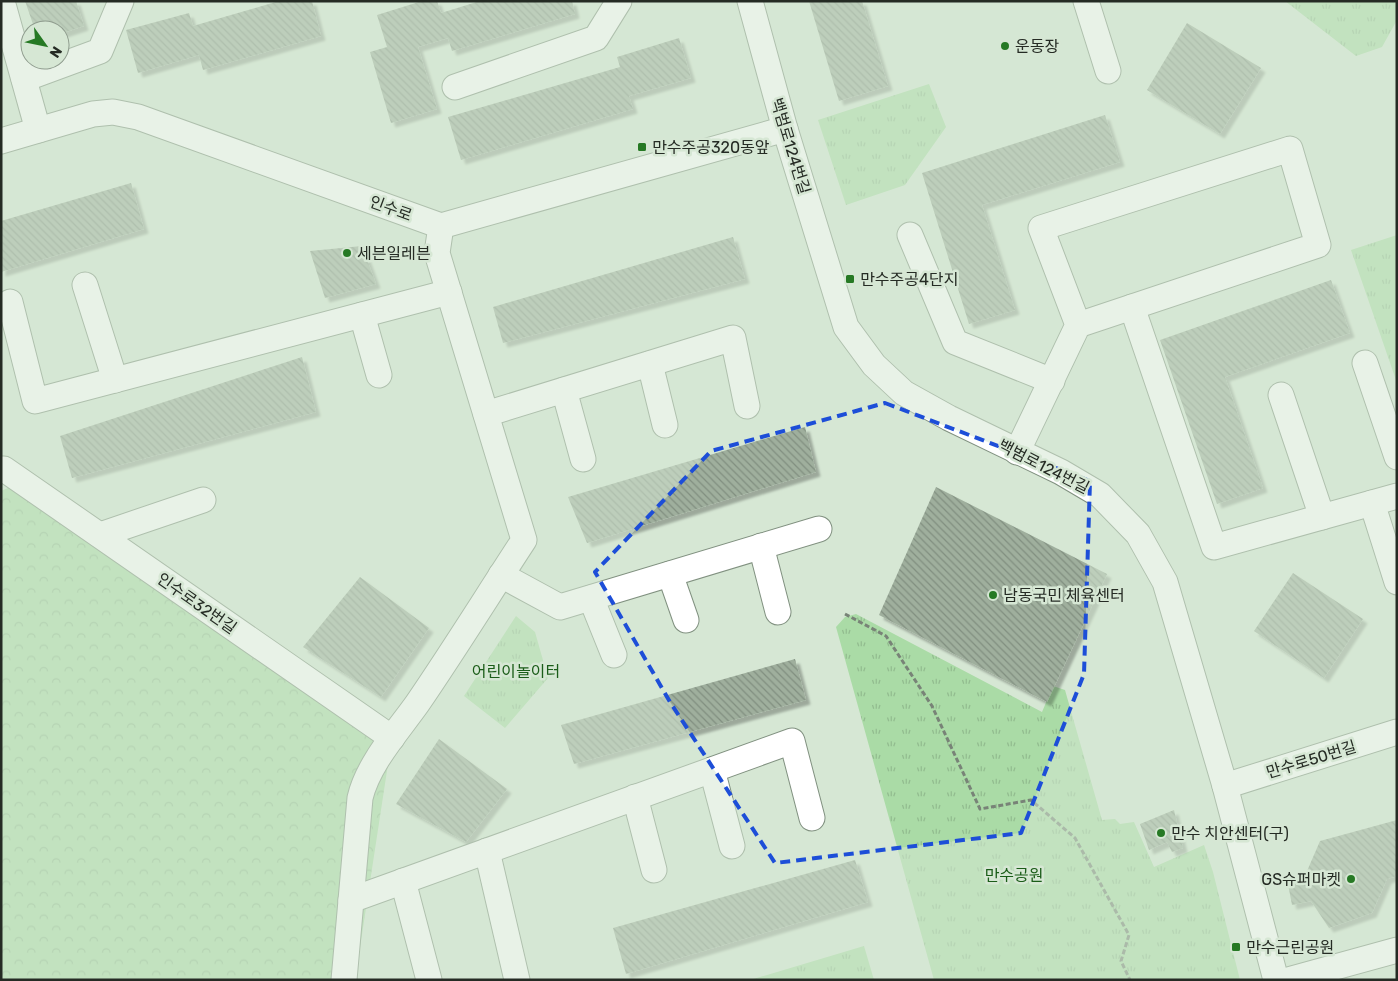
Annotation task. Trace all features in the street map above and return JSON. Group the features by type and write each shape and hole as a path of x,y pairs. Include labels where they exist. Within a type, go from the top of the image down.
{"street":[{"path":"2,1 38,130"},
{"path":"24,79 100,51 121,1"},
{"path":"455,87 596,38 619,1"},
{"name":"백범로124번길","path":"750,1 785,129 846,327 874,365 904,393 949,418 1061,472 1100,495 1138,534 1165,582 1225,786 1276,980"},
{"path":"1086,1 1108,71"},
{"name":"인수로","path":"1,141 99,114 113,112 138,117 441,226"},
{"path":"344,980 360,798 363,784 392,738 501,581 524,540 437,253 441,226 785,129"},
{"path":"1017,452 1078,325 1041,228 1290,149 1318,245 1078,325"},
{"path":"910,235 955,342 1052,381"},
{"path":"85,285 115,380"},
{"path":"10,302 35,401 449,292"},
{"path":"1132,307 1214,547 1397,496"},
{"path":"362,315 379,375"},
{"path":"486,414 733,338 747,406"},
{"path":"1364,363 1397,457"},
{"path":"650,364 665,425"},
{"path":"564,390 583,459"},
{"path":"1280,395 1322,517"},
{"name":"인수로32번길","path":"1,469 10,473 392,738"},
{"path":"100,536 203,500"},
{"path":"1372,503 1397,582"},
{"path":"501,581 560,607 819,529"},
{"path":"761,546 778,612"},
{"path":"670,574 686,620"},
{"path":"501,581 560,626"},
{"path":"591,598 614,655"},
{"name":"만수로50번길","path":"1225,786 1397,732"},
{"path":"351,900 792,741 812,818"},
{"path":"712,770 732,846"},
{"path":"636,797 654,870"},
{"path":"487,851 517,980"},
{"path":"403,881 429,980"},
{"path":"1288,980 1340,973 1397,950"}],"path":[{"path":"845,614 886,636 932,706 980,809 1031,800 1075,838 1129,935 1121,961 1130,980"}],"highlighted area":[{"path":"885,403 1090,481 1084,674 1021,833 775,863 670,702 595,572 711,451"}],"green space":[{"path":"1285,1 1397,1 1397,20 1382,47 1356,56"},
{"path":"929,84 946,127 905,185 846,205 818,120"},
{"path":"1397,235 1397,383 1351,250"},
{"path":"22,482 392,738 355,980 1,980 1,491"},
{"name":"만수공원","path":"856,614 1042,712 1053,686 1065,690 1102,820 1115,819 1120,824 1134,822 1154,867 1204,845 1213,872 1240,980 934,980 836,627 845,617"},
{"name":"어린이놀이터","path":"516,616 535,632 548,678 505,728 464,696"},
{"path":"864,946 874,980 750,980"}],"building":[{"path":"25,1 76,1 84,26 70,31 70,20 32,20"},
{"path":"279,1 312,1 321,36 203,70 199,55 138,73 126,30 189,13 193,26"},
{"path":"422,1 437,1 441,13 480,1 572,1 575,14 452,51 448,38 418,47 437,109 391,123 370,52 387,47 377,15"},
{"path":"809,1 862,1 888,86 839,101"},
{"path":"1187,23 1261,68 1220,134 1147,90"},
{"path":"679,38 691,78 629,96 633,109 461,160 448,117 620,67 617,57"},
{"path":"1105,115 1120,162 982,205 1015,310 969,324 922,173"},
{"path":"131,183 144,229 1,272 1,221"},
{"path":"733,237 745,279 503,343 493,307"},
{"path":"362,246 376,284 325,298 310,251"},
{"path":"1331,280 1350,333 1225,377 1263,488 1217,504 1160,340"},
{"path":"302,357 316,412 72,478 60,436"},
{"path":"805,427 816,472 587,543 568,497"},
{"name":"남동국민 체육센터","path":"936,487 1107,574 1047,702 879,615"},
{"path":"1293,573 1363,619 1324,678 1254,631"},
{"path":"360,577 429,628 381,697 303,647"},
{"path":"795,659 806,700 574,764 561,725"},
{"path":"439,739 507,789 466,842 396,804"},
{"name":"만수 치안센터(구)","path":"1174,810 1183,848 1172,852 1167,842 1149,850 1140,824"},
{"path":"1397,820 1397,876 1387,879 1372,913 1329,928 1311,901 1292,905 1287,879 1307,871 1320,841"},
{"path":"855,860 868,902 626,974 613,928"}],"place":[{"name":"운동장","path":"1005,46"},
{"name":"만수주공320동앞","path":"642,147"},
{"name":"세븐일레븐","path":"347,253"},
{"name":"만수주공4단지","path":"850,279"},
{"name":"남동국민 체육센터","path":"993,595"},
{"name":"만수 치안센터(구)","path":"1161,833"},
{"name":"GS슈퍼마켓","path":"1351,879"},
{"name":"만수근린공원","path":"1236,947"}]}
